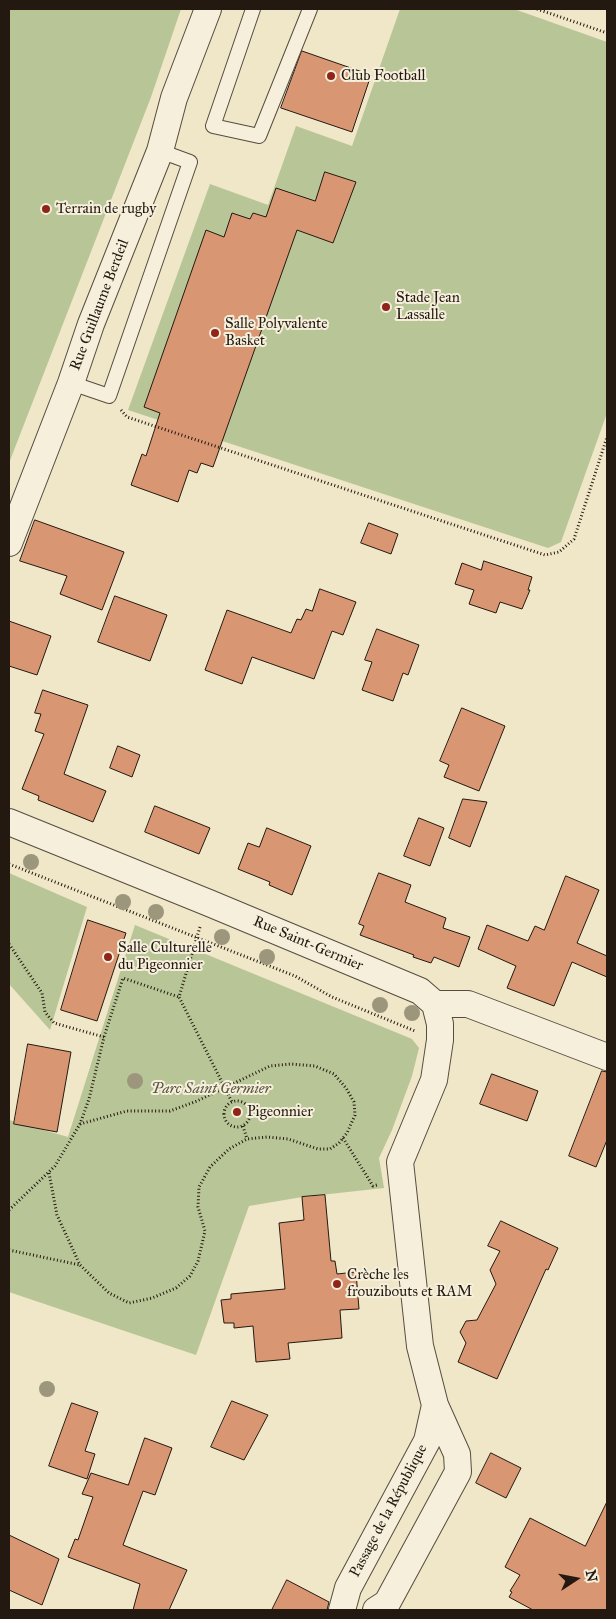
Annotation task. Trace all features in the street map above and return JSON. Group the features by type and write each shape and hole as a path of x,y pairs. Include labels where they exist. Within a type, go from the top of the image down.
{"street":[{"name":"Rue Guillaume Berdeil","path":"9,543 71,383 91,324 160,151 174,98 208,9"},
{"name":"Rue Saint-Germier","path":"9,822 420,991 436,1004"},
{"path":"435,1405 420,1346 400,1162 434,1080 440,1040 440,1024 436,1004 468,1004 607,1057"},
{"name":"Passage de la République","path":"342,1610 348,1588 427,1441 435,1405"},
{"name":"Passage de la République","path":"376,1610 387,1603 458,1472 457,1454 435,1405"}],"lane":[{"path":"253,9 213,126 259,136 310,9"},
{"path":"71,383 109,396 190,162 160,151"}],"path":[{"path":"537,9 607,33"},
{"path":"109,396 127,417 545,555 559,552 574,539 607,437"},
{"path":"209,903 196,937 179,997 232,1102"},
{"path":"9,944 42,993 45,1012 54,1023 104,1037"},
{"path":"9,1210 55,1166 80,1124 89,1099 104,1037 123,978 179,997"},
{"path":"49,1172 57,1215 80,1265 108,1293 129,1303 152,1298 176,1288 190,1276 198,1261 205,1231 198,1207 200,1187 210,1167 229,1149 247,1139 267,1137 288,1139 318,1149 330,1149 339,1143 347,1133 354,1115 354,1102 346,1088 334,1074 315,1066 291,1064 270,1066 197,1101 170,1111 127,1111 80,1124"},
{"path":"238,1101 248,1106 250,1118 243,1126 238,1128 232,1127 225,1119 225,1109 232,1102 238,1101"},
{"path":"243,1126 247,1139"},
{"path":"343,1138 374,1186 403,1184"},
{"path":"9,1250 80,1265"}],"green space":[{"name":"Terrain de rugby","path":"9,9 181,9 151,97 9,463"},
{"name":"Stade Jean Lassalle","path":"400,9 514,9 607,42 607,413 561,542 548,548 128,410 210,184 268,205 296,126 352,146"},
{"path":"9,873 87,907 50,1030 9,984"},
{"name":"Parc Saint Germier","path":"135,925 412,1039 419,1048 412,1076 392,1130 379,1158 384,1188 302,1197 249,1206 196,1355 9,1292 9,1120 68,1137"}],"building":[{"path":"302,51 371,75 352,132 281,108"},
{"name":"Salle Polyvalente Basket","path":"325,172 356,182 333,243 297,230 213,467 201,463 197,473 189,470 178,502 131,485 142,454 146,456 160,413 144,407 206,230 224,237 232,213 250,219 253,213 266,217 276,188 315,201"},
{"path":"35,520 124,552 102,610 60,594 67,576 20,561"},
{"path":"369,523 398,534 391,554 361,543"},
{"path":"484,561 532,577 528,590 530,590 522,609 500,602 496,613 469,604 474,590 455,584 462,563 481,570"},
{"path":"320,589 356,602 343,635 332,631 314,679 252,657 242,684 205,670 227,610 291,633 297,619 301,620 306,609 312,611"},
{"path":"115,596 167,615 150,661 98,642"},
{"path":"9,621 51,636 37,675 9,666"},
{"path":"377,629 419,645 408,675 403,673 393,701 362,690 372,662 365,660"},
{"path":"43,690 88,705 64,774 106,791 93,822 38,800 39,796 22,789 44,734 35,731 41,714 35,713"},
{"path":"462,708 505,726 479,791 444,777 449,765 440,761"},
{"path":"118,746 140,755 132,777 110,768"},
{"path":"463,799 487,802 470,847 449,838"},
{"path":"155,806 210,828 199,854 145,832"},
{"path":"419,818 444,828 430,866 404,856"},
{"path":"267,828 311,846 292,895 269,885 270,882 238,869 248,843 259,847"},
{"path":"379,873 411,885 405,902 446,918 443,928 470,937 459,967 434,957 431,963 360,935 364,926 359,924"},
{"path":"566,876 599,890 577,943 607,956 607,977 572,962 554,1006 507,988 516,966 478,949 487,925 528,941 535,926 544,930"},
{"path":"88,920 126,933 97,1021 61,1010"},
{"path":"28,1044 71,1052 57,1132 14,1124"},
{"path":"602,1071 607,1072 607,1140 596,1167 569,1156"},
{"path":"492,1074 538,1091 527,1121 480,1104"},
{"path":"325,1195 331,1261 335,1261 337,1274 356,1272 359,1309 340,1310 342,1338 288,1343 290,1359 256,1362 253,1326 234,1328 234,1323 224,1323 221,1300 231,1299 231,1294 285,1289 279,1223 304,1220 302,1197"},
{"path":"501,1221 558,1248 548,1270 546,1269 497,1379 458,1362 466,1343 460,1332 466,1321 477,1320 496,1284 490,1270 500,1251 488,1246"},
{"path":"232,1401 268,1415 244,1460 211,1447"},
{"path":"72,1403 98,1412 85,1451 95,1454 87,1479 49,1466"},
{"path":"145,1438 172,1448 155,1495 143,1491 123,1545 187,1570 169,1610 133,1610 140,1584 68,1557 75,1539 78,1540 93,1497 82,1494 91,1473 128,1485"},
{"path":"491,1453 521,1468 506,1498 476,1483"},
{"path":"607,1502 607,1610 533,1610 509,1597 512,1592 510,1591 520,1575 505,1567 530,1518 585,1546"},
{"path":"9,1535 59,1559 42,1605 9,1590"},
{"path":"287,1580 329,1602 327,1610 272,1610"}],"place":[{"name":"Club Football","path":"331,76"},
{"name":"Terrain de rugby","path":"46,209"},
{"name":"Stade Jean Lassalle","path":"386,307"},
{"name":"Salle Polyvalente Basket","path":"215,333"},
{"name":"Salle Culturelle du Pigeonnier","path":"108,957"},
{"name":"Pigeonnier","path":"237,1112"},
{"name":"Crèche les frouzibouts et RAM","path":"337,1284"}]}
